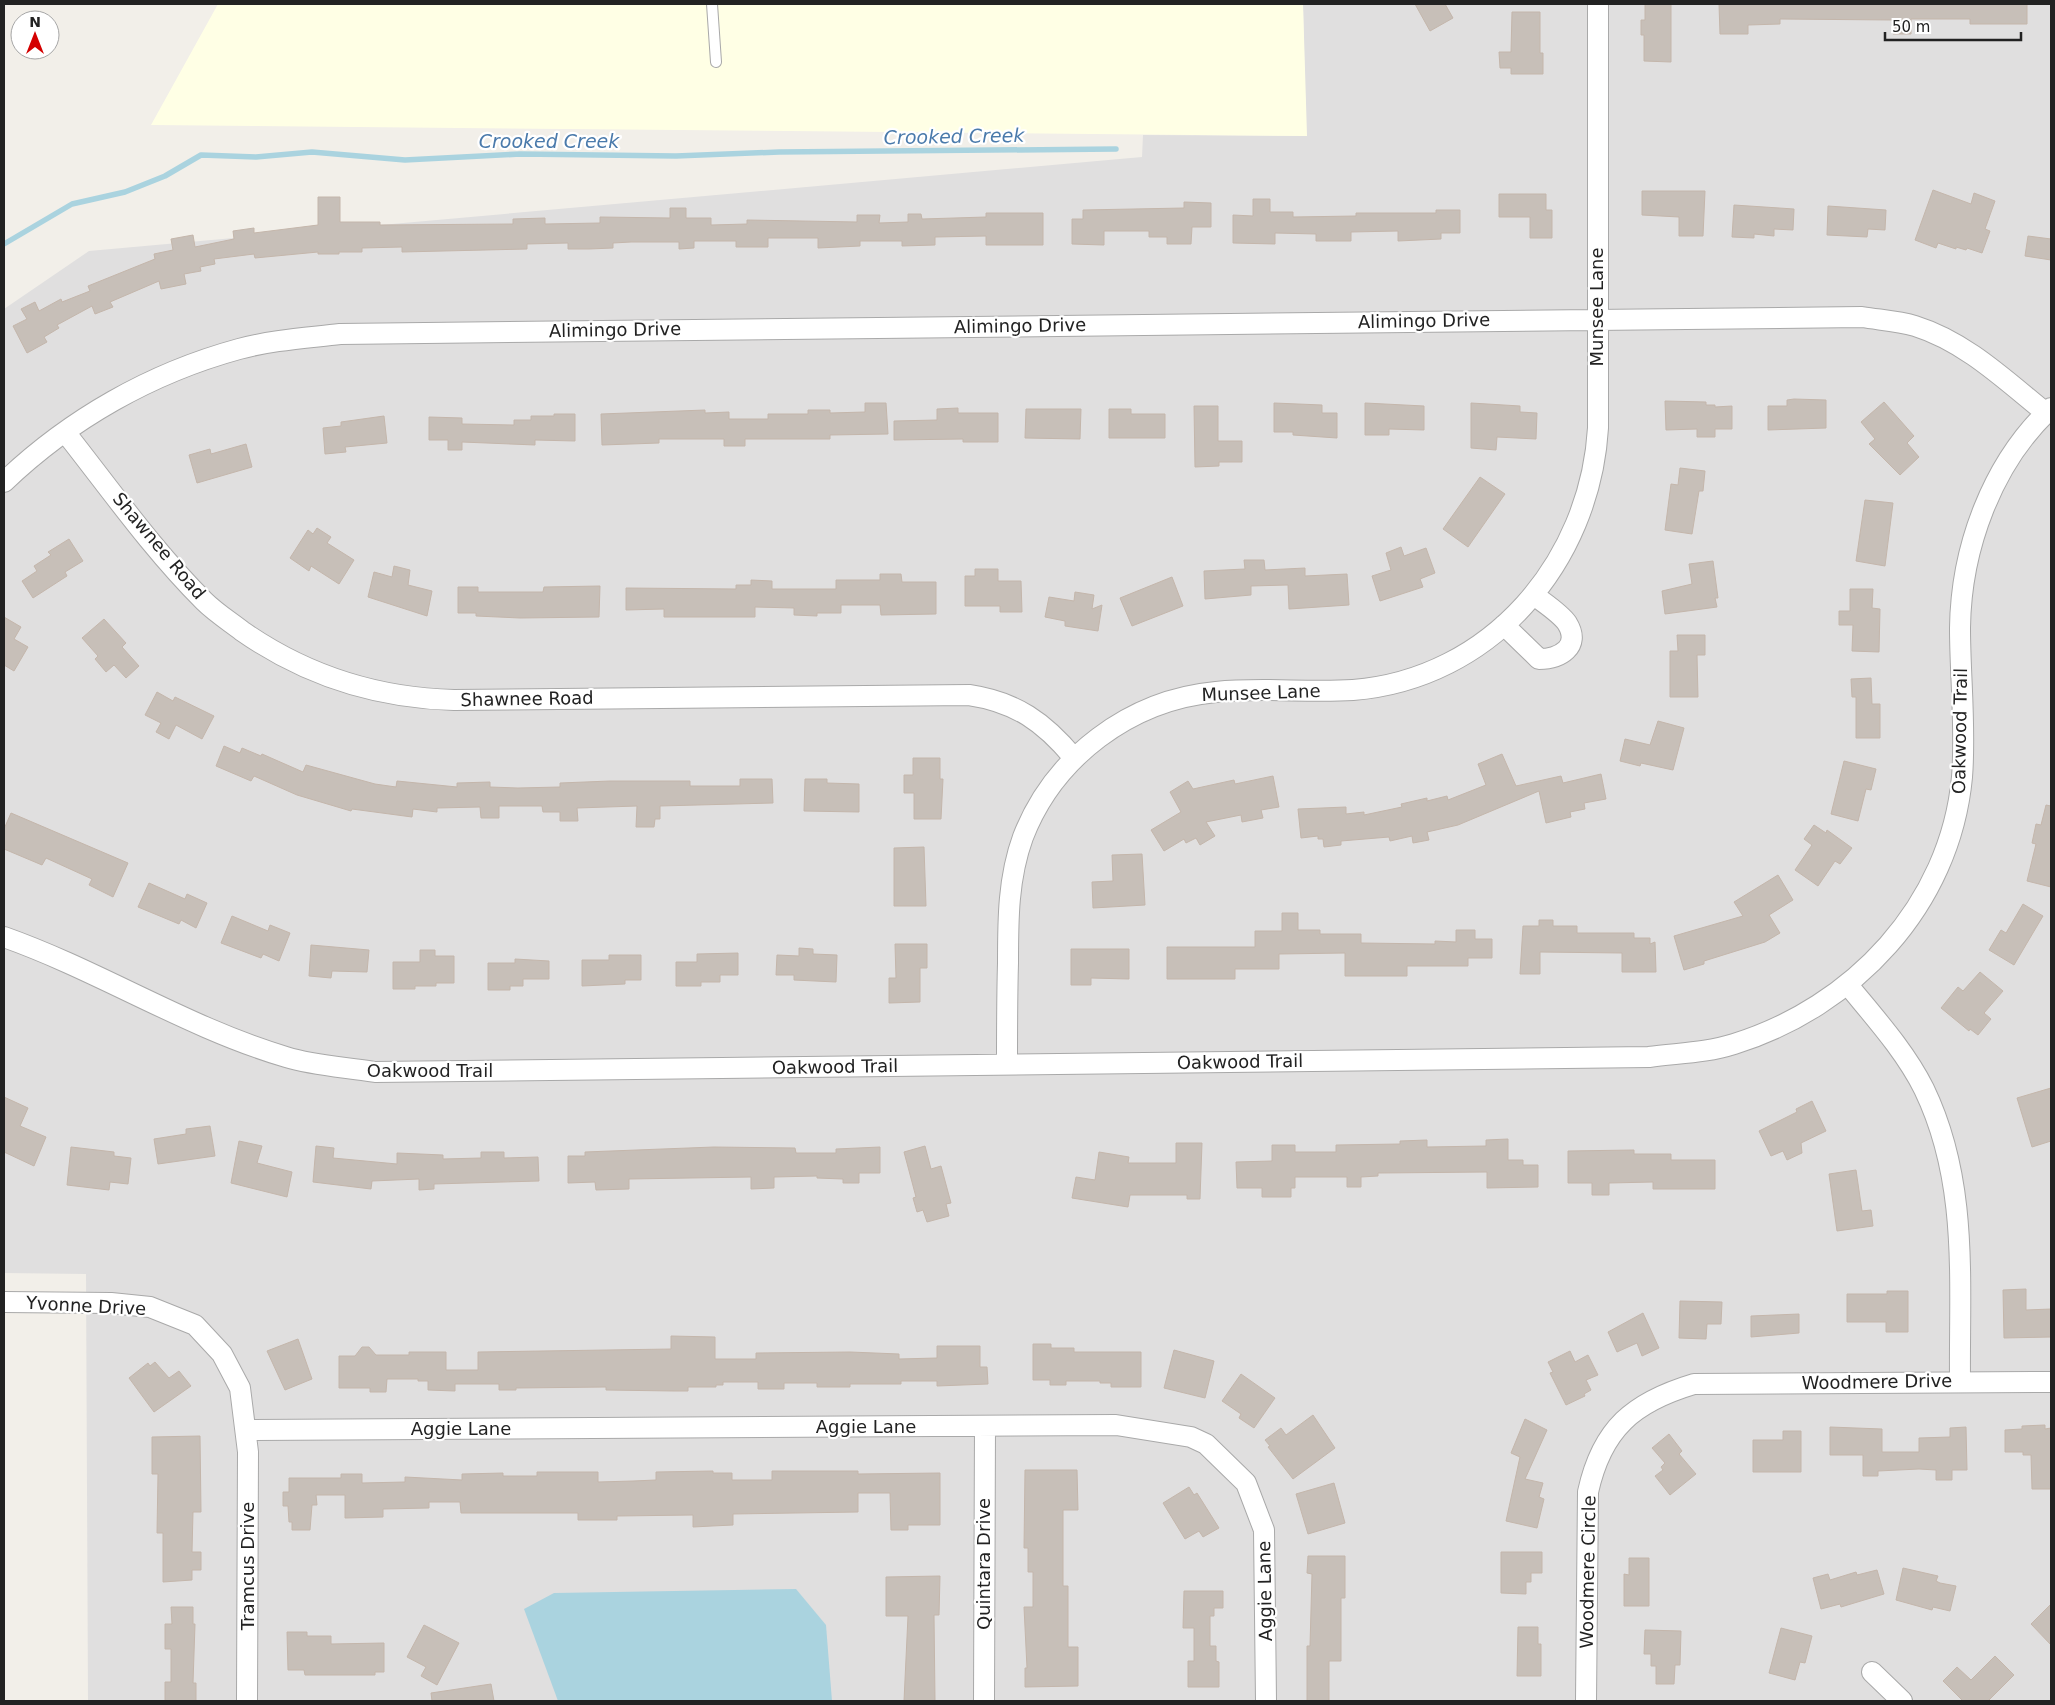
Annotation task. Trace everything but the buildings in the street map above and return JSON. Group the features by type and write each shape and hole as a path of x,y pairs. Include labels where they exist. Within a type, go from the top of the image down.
{"street":[{"name":"Munsee Lane","path":"1007,1064 1008,905 1013,871 1034,814 1057,777 1074,758 1114,726 1144,710 1184,697 1218,691 1336,691 1385,685 1441,666 1470,650 1504,625 1534,595 1570,541 1590,485 1598,428 1598,4"},
{"name":"Alimingo Drive","path":"4,482 64,432 114,399 191,364 241,349 290,340 340,334 648,329 1845,317 1896,322 1929,331 1967,351 2048,410"},
{"name":"Oakwood Trail","path":"4,937 42,952 238,1041 288,1058 358,1071 1649,1057 1684,1054 1726,1046 1774,1029 1798,1018 1848,985 1884,951 1910,919 1928,890 1945,852 1955,819 1962,779 1960,627 1962,593 1968,561 1980,520 1993,489 2014,452 2048,410"},
{"name":"Shawnee Road","path":"64,432 174,570 216,612 278,654 347,684 404,696 445,700 969,695 1002,702 1038,721 1058,738 1074,758"},
{"path":"1504,625 1539,659 1552,659 1563,654 1570,646 1571,635 1567,623 1534,595"},
{"path":"1848,985 1910,1066 1934,1111 1948,1152 1958,1209 1960,1381"},
{"name":"Yvonne Drive","path":"4,1302 111,1304 150,1307 195,1325 222,1354 240,1388 246,1430"},
{"name":"Woodmere Drive","path":"1703,1384 1960,1381 2051,1382"},
{"name":"Woodmere Circle","path":"1586,1701 1588,1502 1594,1468 1610,1438 1626,1418 1640,1407 1670,1391 1703,1384"},
{"name":"Aggie Lane","path":"246,1430 1116,1425 1192,1437 1206,1444 1246,1482 1264,1530 1266,1701"},
{"name":"Quintara Drive","path":"984,1701 985,1426"},
{"name":"Tramcus Drive","path":"246,1430 248,1452 247,1701"},
{"path":"1872,1672 1902,1701"}],"lane":[{"path":"712,4 716,62"}],"shaded area":[{"path":"218,4 1303,4 1307,136 151,125"},
{"path":"1303,4 2051,4 2051,1701 88,1701 86,1274 4,1273 4,309 89,251 1142,157 1143,135 1306,136"}],"water":[{"path":"796,1589 826,1625 832,1701 558,1701 524,1609 554,1593"}],"waterway":[{"name":"Crooked Creek","path":"4,244 72,204 125,192 165,176 201,155 256,157 312,152 405,160 520,154 676,156 779,152 1116,149"}]}
